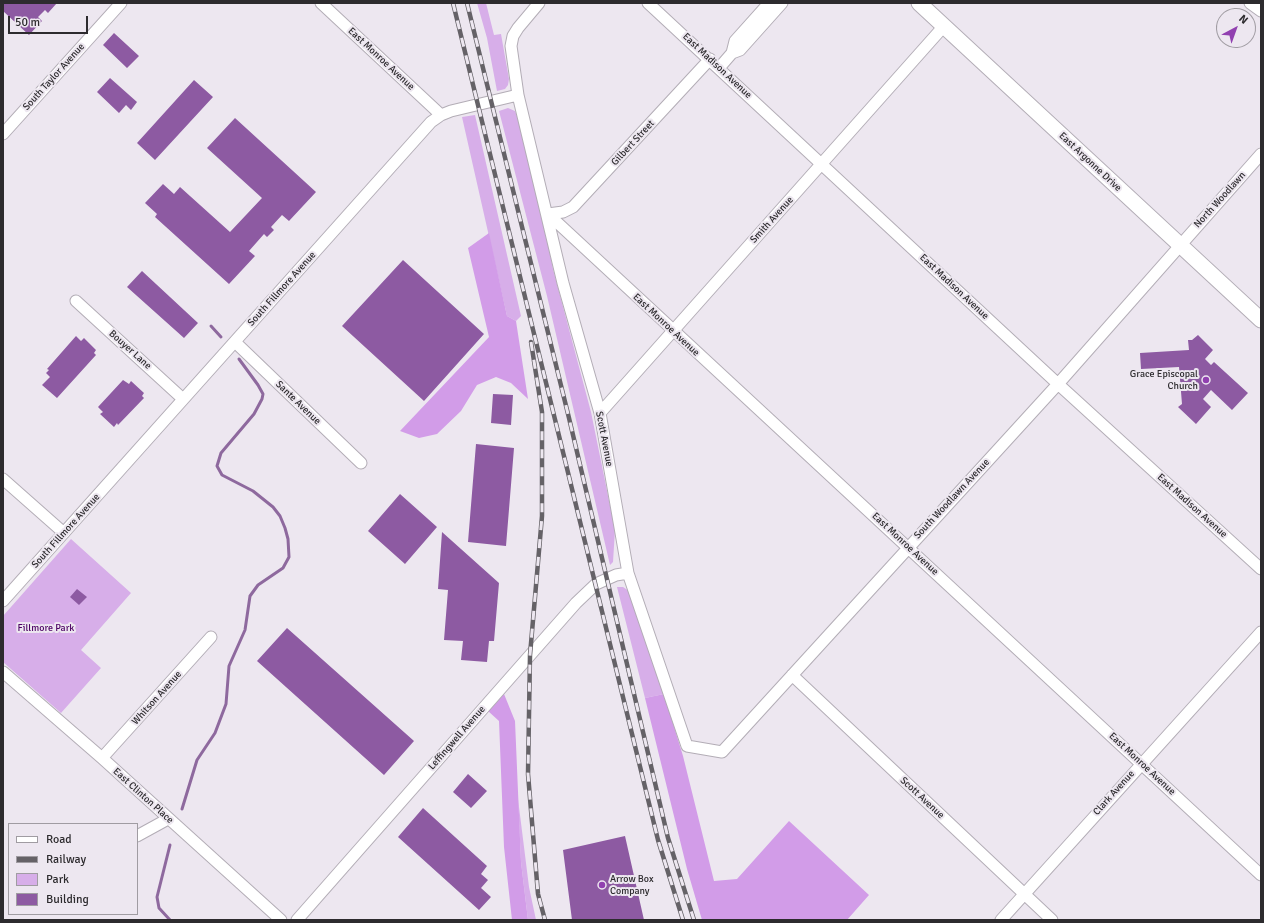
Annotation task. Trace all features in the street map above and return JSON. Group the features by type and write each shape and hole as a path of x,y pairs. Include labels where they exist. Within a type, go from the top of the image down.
{"street":[{"name":"South Taylor Avenue","path":"3,134 121,3"},
{"name":"East Monroe Avenue","path":"321,3 441,114"},
{"path":"518,95 511,46 513,36 539,3"},
{"name":"East Madison Avenue","path":"648,3 1058,384 1261,569"},
{"path":"719,68 732,53 735,42 769,3"},
{"path":"732,53 740,50 782,3"},
{"name":"East Argonne Drive","path":"920,3 1261,320"},
{"path":"1250,3 1261,10"},
{"name":"Smith Avenue","path":"600,413 944,26"},
{"name":"Gilbert Street","path":"548,214 564,212 573,207 710,59"},
{"name":"South Fillmore Avenue","path":"3,601 431,122 441,114 518,95"},
{"name":"Scott Avenue","path":"518,95 548,214 563,283 600,413 628,572 687,746 722,752"},
{"name":"North Woodlawn","path":"1180,245 1261,154"},
{"name":"East Monroe Avenue","path":"548,214 673,331 908,546 1261,875"},
{"name":"South Woodlawn Avenue","path":"722,752 908,546 1058,384 1180,245"},
{"name":"Bouyer Lane","path":"76,301 183,399"},
{"name":"Sante Avenue","path":"235,342 361,463"},
{"path":"3,478 64,534"},
{"name":"Leffingwell Avenue","path":"297,920 576,603 596,584 616,575 628,572"},
{"name":"Clark Avenue","path":"1001,920 1141,763 1261,632"},
{"name":"Whitson Avenue","path":"102,758 211,637"},
{"name":"East Clinton Place","path":"3,672 102,758 281,920"},
{"name":"Scott Avenue","path":"792,676 1052,920"},
{"path":"138,835 168,819"}],"green space":[{"path":"477,3 486,3 494,35 501,34 509,79 508,85 505,89 497,91 487,38"},
{"path":"508,108 515,111 519,121 541,207 553,269 591,412 615,530 613,562 610,565 547,296 499,111"},
{"path":"475,115 521,316 516,321 507,316 462,117"},
{"name":"Fillmore Park","path":"71,539 131,593 81,650 101,668 61,713 3,662 3,616"},
{"path":"617,587 623,587 629,591 664,694 645,698"},
{"path":"518,799 529,887 536,920 528,920 521,862"}],"shaded area":[{"path":"489,233 507,316 516,321 528,399 511,383 496,377 477,385 461,411 437,434 419,438 400,431 489,337 468,248"},
{"path":"504,694 515,721 521,862 528,920 512,920 504,847 499,721 488,711"},
{"path":"664,694 683,756 714,881 737,879 789,821 869,895 847,920 702,920 687,869 645,698"}],"building":[{"path":"3,3 57,3 48,13 45,10 38,17 42,21 29,35 3,11"},
{"path":"114,33 139,56 127,68 103,45"},
{"path":"110,78 137,102 131,110 126,105 119,113 97,92"},
{"path":"194,80 213,97 155,160 137,143"},
{"path":"235,118 316,192 289,221 282,215 271,227 274,230 267,237 264,234 249,251 255,256 229,284 155,217 157,214 145,203 163,184 174,194 180,187 230,232 262,198 207,148"},
{"path":"403,260 484,334 424,401 342,326"},
{"path":"142,271 198,323 184,338 127,287"},
{"name":"Grace Episcopal Church","path":"1198,335 1213,350 1205,359 1211,365 1214,362 1248,393 1232,410 1211,390 1203,399 1211,407 1196,424 1178,407 1182,404 1179,367 1141,369 1140,353 1189,350 1188,340 1192,340"},
{"path":"76,336 81,341 84,338 96,350 94,353 96,355 57,398 42,385 50,377 46,373 49,370 47,369"},
{"path":"123,380 129,384 131,381 144,393 142,396 144,398 118,425 117,423 114,427 100,414 103,412 98,407"},
{"path":"493,394 513,395 511,425 491,423"},
{"path":"476,444 514,448 506,546 468,542"},
{"path":"400,494 437,527 405,564 368,531"},
{"path":"442,532 499,583 494,641 489,641 487,662 461,660 463,641 444,640 448,590 438,589"},
{"path":"77,589 87,597 79,605 70,597"},
{"path":"287,628 414,741 384,775 257,661"},
{"path":"468,774 487,791 471,808 453,792"},
{"path":"423,808 487,866 481,874 488,880 481,888 491,897 479,910 398,837"},
{"name":"Arrow Box Company","path":"625,836 644,920 572,920 563,850"}],"waterway":[{"path":"211,326 221,337"},
{"path":"182,809 197,760 215,733 226,704 229,666 245,630 250,596 258,585 283,568 289,557 288,539 285,528 280,516 273,507 253,491 222,475 217,466 221,453 254,414 262,399 263,394 258,385 239,359"},
{"path":"170,845 157,897 159,908 170,920"}],"railway":[{"path":"453,3 658,840 683,920"},
{"path":"467,3 569,418 668,838 694,920"},
{"path":"531,342 542,412 542,516 530,655 528,774 538,894 545,920"}],"place":[{"name":"Grace Episcopal Church","path":"1206,380"},
{"name":"Arrow Box Company","path":"602,885"}]}
